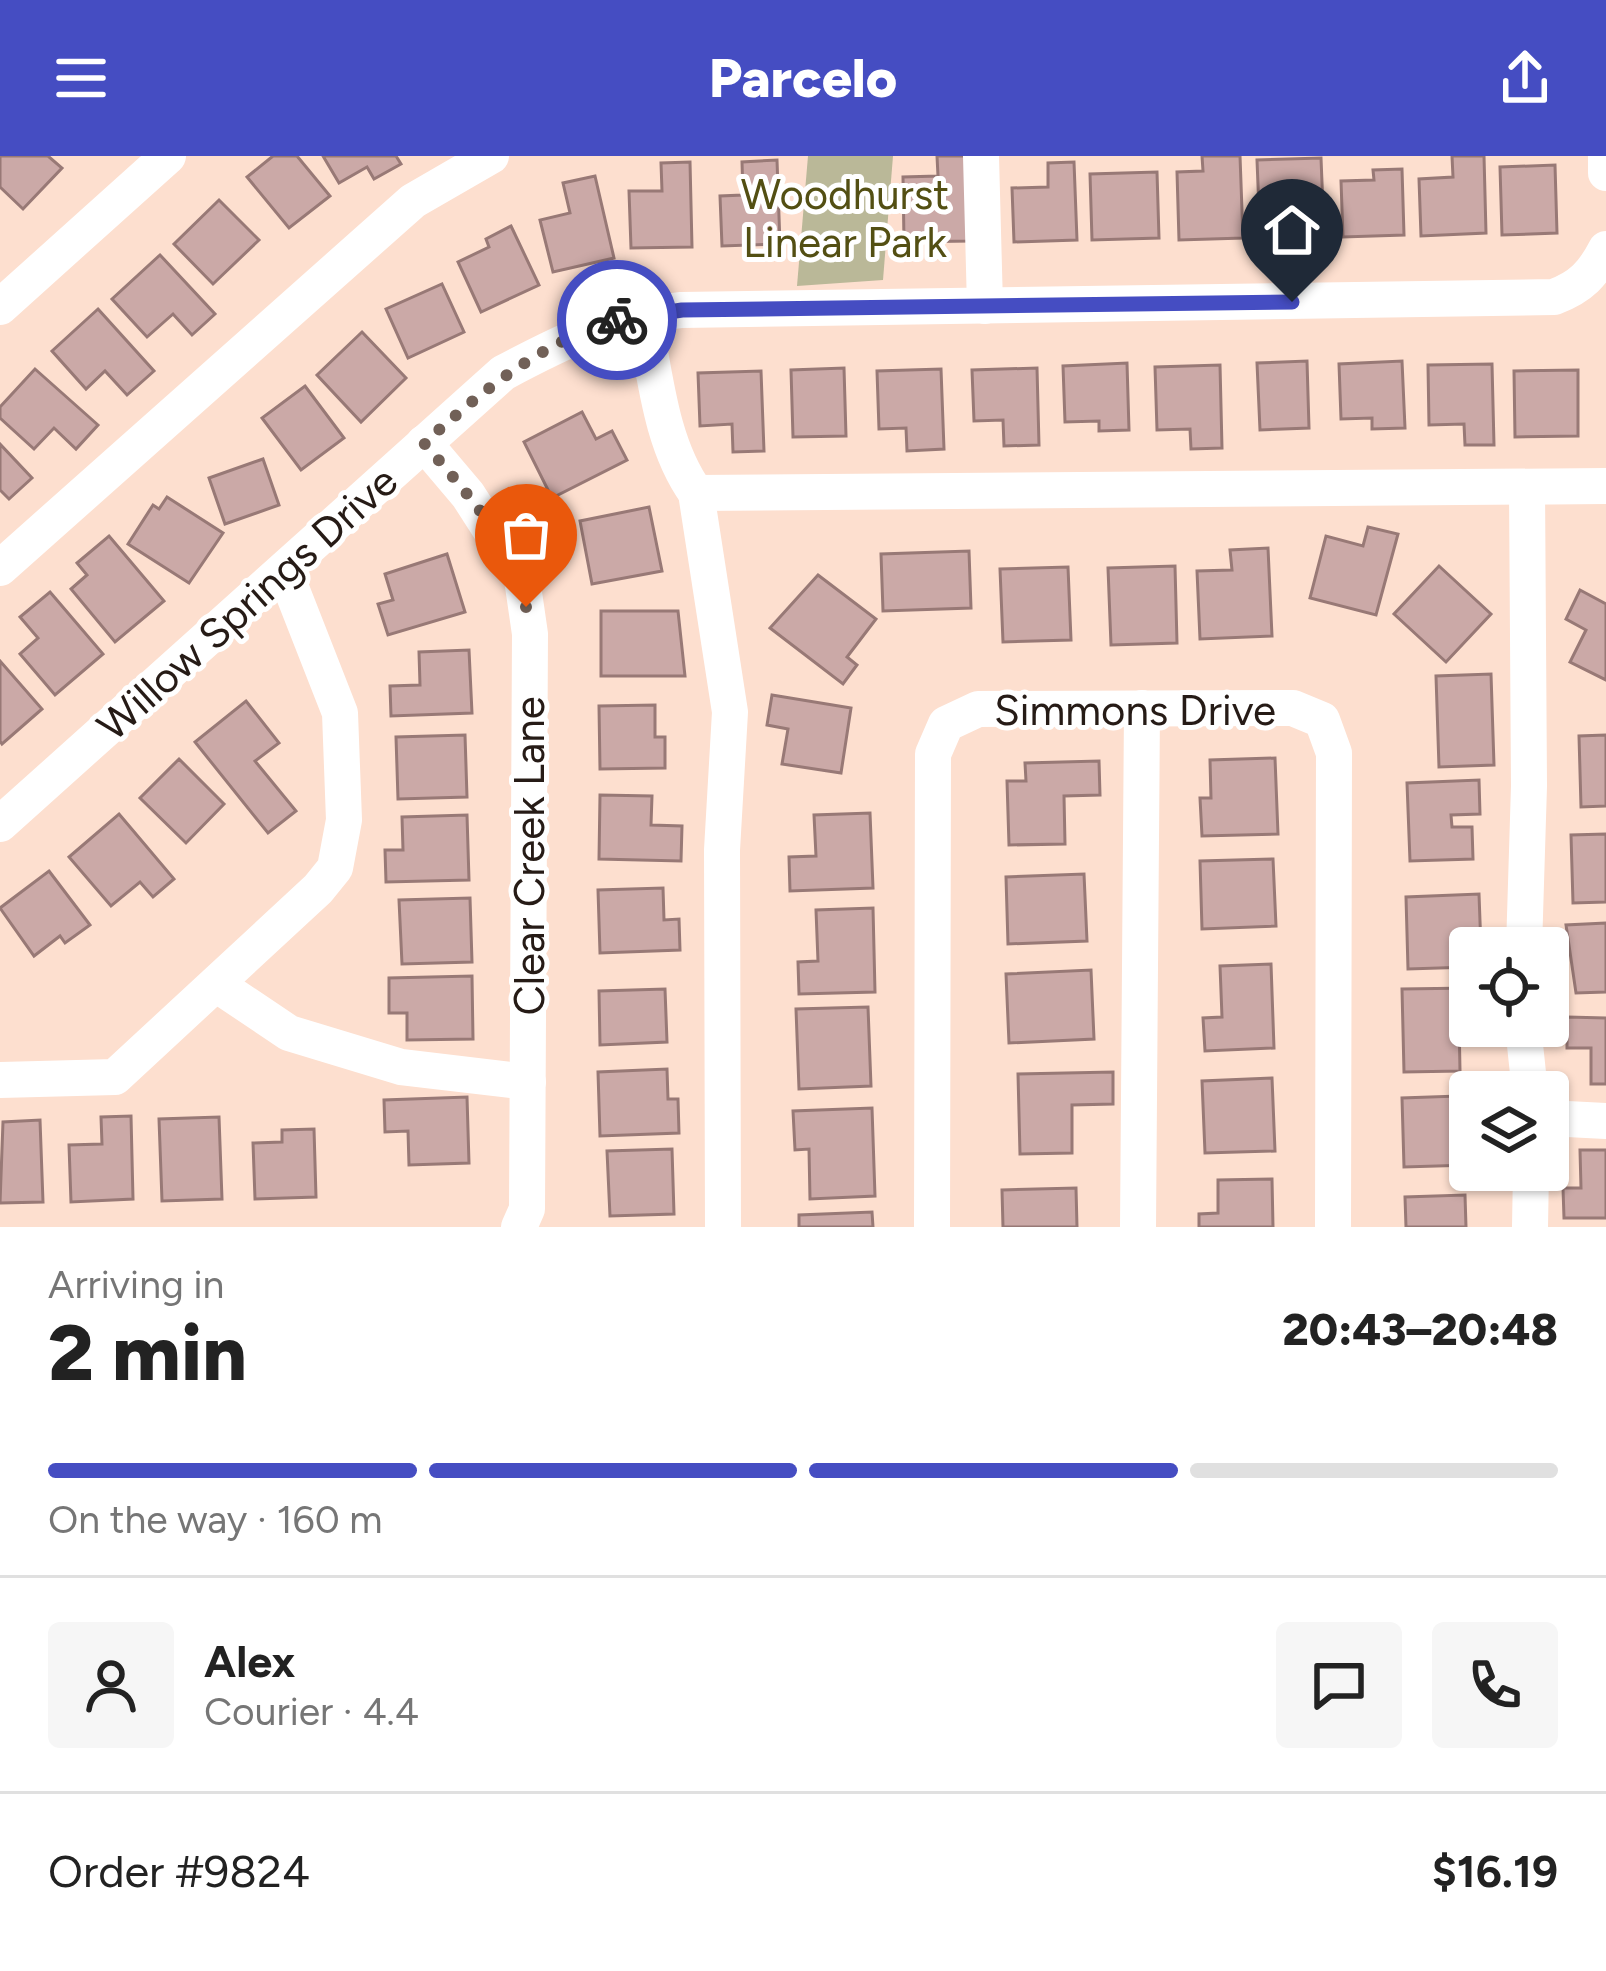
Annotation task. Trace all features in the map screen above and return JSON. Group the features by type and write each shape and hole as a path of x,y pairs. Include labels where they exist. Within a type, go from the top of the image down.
{"street":[{"path":"0,307 168,156"},
{"path":"0,568 413,201 491,156"},
{"path":"981,156 985,306"},
{"path":"1606,156 1606,172"},
{"name":"Willow Springs Drive","path":"0,824 503,373 581,331 643,313 1554,297 1576,289 1595,271 1606,248"},
{"path":"643,313 665,422 681,472 696,493 730,712 722,850 722,1227"},
{"name":"Clear Creek Lane","path":"424,443 468,495 522,579 530,634 526,1208 519,1227"},
{"path":"696,493 1606,486"},
{"path":"1524,927 1527,487"},
{"path":"0,1080 115,1077 335,868 344,820 340,713 284,569"},
{"path":"1138,1227 1142,708"},
{"name":"Simmons Drive","path":"932,1227 933,754 946,724 977,709 1142,708 1293,708 1322,720 1334,753 1333,1227"},
{"path":"216,984 272,1022 308,1039 401,1067 528,1082"},
{"path":"1569,1119 1606,1120"},
{"path":"1530,1227 1531,1191"}],"green space":[{"name":"Woodhurst Linear Park","path":"808,156 893,156 883,280 797,286"}],"building":[{"path":"0,156 48,156 62,168 23,209 0,187"},
{"path":"273,156 297,156 330,196 289,228 247,177"},
{"path":"323,156 396,156 401,164 374,179 367,167 339,183"},
{"path":"937,156 968,156 970,241 904,242 903,177 938,176"},
{"path":"1202,156 1240,156 1243,238 1179,240 1177,172 1203,171"},
{"path":"1452,156 1484,156 1486,233 1421,236 1419,179 1453,177"},
{"path":"1321,158 1324,232 1260,235 1257,160"},
{"path":"777,160 780,244 722,246 720,196 743,195 742,162"},
{"path":"690,162 692,247 631,248 629,191 662,191 661,163"},
{"path":"1074,162 1077,240 1014,242 1012,188 1048,187 1048,163"},
{"path":"1555,165 1557,233 1502,235 1500,167"},
{"path":"1402,169 1404,235 1343,237 1341,181 1374,180 1373,170"},
{"path":"1157,172 1159,238 1092,240 1090,174"},
{"path":"595,176 614,258 553,272 540,220 570,213 563,183"},
{"path":"219,200 259,240 213,284 174,244"},
{"path":"511,226 539,285 481,312 458,262 489,247 486,239"},
{"path":"160,255 215,314 192,335 173,314 147,337 112,299"},
{"path":"442,284 464,332 408,358 386,309"},
{"path":"98,309 154,371 127,395 105,371 86,389 52,351"},
{"path":"362,332 406,378 361,422 317,375"},
{"path":"1307,361 1309,428 1260,430 1257,363"},
{"path":"1402,361 1405,428 1372,429 1372,418 1341,419 1339,364"},
{"path":"1127,363 1129,430 1099,431 1099,421 1065,422 1063,366"},
{"path":"1492,364 1494,445 1465,445 1464,424 1429,425 1428,365"},
{"path":"1220,365 1222,448 1191,449 1190,429 1157,430 1155,367"},
{"path":"844,368 846,436 793,437 791,370"},
{"path":"1037,368 1039,445 1004,446 1003,420 974,421 972,370"},
{"path":"35,369 98,425 76,449 54,428 34,449 0,418 0,407"},
{"path":"941,369 944,449 907,451 906,428 879,429 877,371"},
{"path":"1578,370 1578,436 1515,437 1514,371"},
{"path":"761,371 764,451 733,452 732,424 700,426 698,373"},
{"path":"305,386 344,438 301,470 262,418"},
{"path":"582,412 596,439 612,431 627,460 552,498 524,442"},
{"path":"0,444 32,478 9,499 0,490"},
{"path":"263,459 279,505 225,524 209,478"},
{"path":"167,497 223,533 189,583 128,544 153,505 159,509"},
{"path":"649,507 662,571 592,584 580,521"},
{"path":"1368,527 1398,534 1376,615 1310,598 1326,536 1363,546"},
{"path":"109,536 164,601 115,642 71,589 87,575 77,563"},
{"path":"1268,548 1272,636 1200,639 1197,571 1232,570 1230,550"},
{"path":"969,551 971,608 883,611 881,554"},
{"path":"447,554 465,612 388,635 378,604 393,600 385,574"},
{"path":"1175,566 1177,643 1111,645 1108,568"},
{"path":"1439,566 1491,614 1446,662 1394,614"},
{"path":"1068,567 1071,640 1003,642 1000,569"},
{"path":"818,575 876,619 847,657 857,665 843,684 770,628"},
{"path":"1580,590 1606,604 1606,680 1570,662 1586,630 1566,619"},
{"path":"50,592 103,654 55,695 20,654 38,638 20,617"},
{"path":"601,611 678,611 685,676 601,676"},
{"path":"469,650 472,713 391,716 390,686 420,685 419,652"},
{"path":"0,661 42,709 2,744 0,741"},
{"path":"1491,674 1494,765 1439,767 1436,676"},
{"path":"772,695 851,708 841,773 782,764 788,729 767,725"},
{"path":"246,701 279,743 255,761 296,811 268,833 195,742"},
{"path":"655,705 655,737 665,737 665,768 600,769 599,706"},
{"path":"465,735 467,797 398,799 396,737"},
{"path":"1606,735 1606,806 1581,807 1579,736"},
{"path":"1275,758 1278,834 1202,836 1200,798 1211,798 1210,760"},
{"path":"179,759 224,804 186,843 140,798"},
{"path":"1099,761 1100,795 1064,796 1065,844 1009,845 1007,781 1026,781 1025,763"},
{"path":"1479,780 1480,814 1451,815 1452,827 1472,827 1473,859 1410,861 1407,783"},
{"path":"600,795 652,796 651,825 682,826 681,861 599,859"},
{"path":"870,813 873,888 790,891 789,857 816,856 814,815"},
{"path":"119,814 174,879 153,897 140,882 111,906 69,857"},
{"path":"467,815 469,880 386,882 385,850 403,850 402,817"},
{"path":"1606,834 1606,902 1573,903 1571,835"},
{"path":"1273,859 1276,926 1202,929 1200,861"},
{"path":"49,871 90,925 65,943 60,936 34,956 0,908"},
{"path":"1084,874 1087,941 1008,944 1006,877"},
{"path":"663,888 664,920 679,919 680,950 600,953 598,890"},
{"path":"1479,894 1480,927 1449,927 1449,968 1408,969 1406,897"},
{"path":"470,898 472,962 402,964 399,900"},
{"path":"873,908 875,992 799,994 798,962 818,961 816,910"},
{"path":"1606,923 1606,992 1576,993 1566,925"},
{"path":"1271,964 1274,1048 1205,1051 1203,1018 1222,1017 1220,966"},
{"path":"1091,970 1094,1039 1009,1043 1006,974"},
{"path":"472,976 473,1039 407,1040 407,1013 389,1013 389,978"},
{"path":"1449,988 1449,1047 1460,1047 1460,1071 1404,1072 1402,989"},
{"path":"665,989 667,1042 600,1045 599,991"},
{"path":"868,1007 871,1086 799,1089 796,1009"},
{"path":"1569,1017 1606,1018 1606,1084 1591,1084 1591,1048 1567,1048"},
{"path":"667,1069 668,1099 678,1099 679,1133 600,1136 598,1072"},
{"path":"1113,1072 1113,1104 1072,1105 1072,1153 1020,1154 1018,1074"},
{"path":"1272,1078 1275,1151 1205,1153 1202,1081"},
{"path":"1449,1096 1449,1166 1404,1167 1402,1098"},
{"path":"467,1097 469,1163 409,1165 408,1131 385,1132 384,1100"},
{"path":"872,1108 875,1196 810,1199 809,1149 795,1150 793,1111"},
{"path":"131,1116 133,1199 71,1202 69,1145 102,1144 101,1117"},
{"path":"219,1117 222,1199 162,1201 159,1119"},
{"path":"40,1120 43,1202 0,1203 3,1122"},
{"path":"314,1129 316,1197 255,1199 253,1143 282,1142 282,1130"},
{"path":"672,1149 674,1214 610,1216 607,1151"},
{"path":"1580,1150 1606,1150 1606,1218 1564,1218 1563,1191 1581,1188"},
{"path":"1272,1179 1273,1227 1199,1227 1199,1214 1218,1213 1218,1180"},
{"path":"1076,1188 1077,1227 1003,1227 1002,1190"},
{"path":"1465,1195 1466,1227 1406,1227 1405,1197"},
{"path":"872,1212 873,1227 799,1227 799,1215"}],"way so far":[{"path":"526,607 522,579 468,495 424,443 503,373 581,331 617,320"}],"route":[{"path":"617,320 682,310 1292,302"}]}
